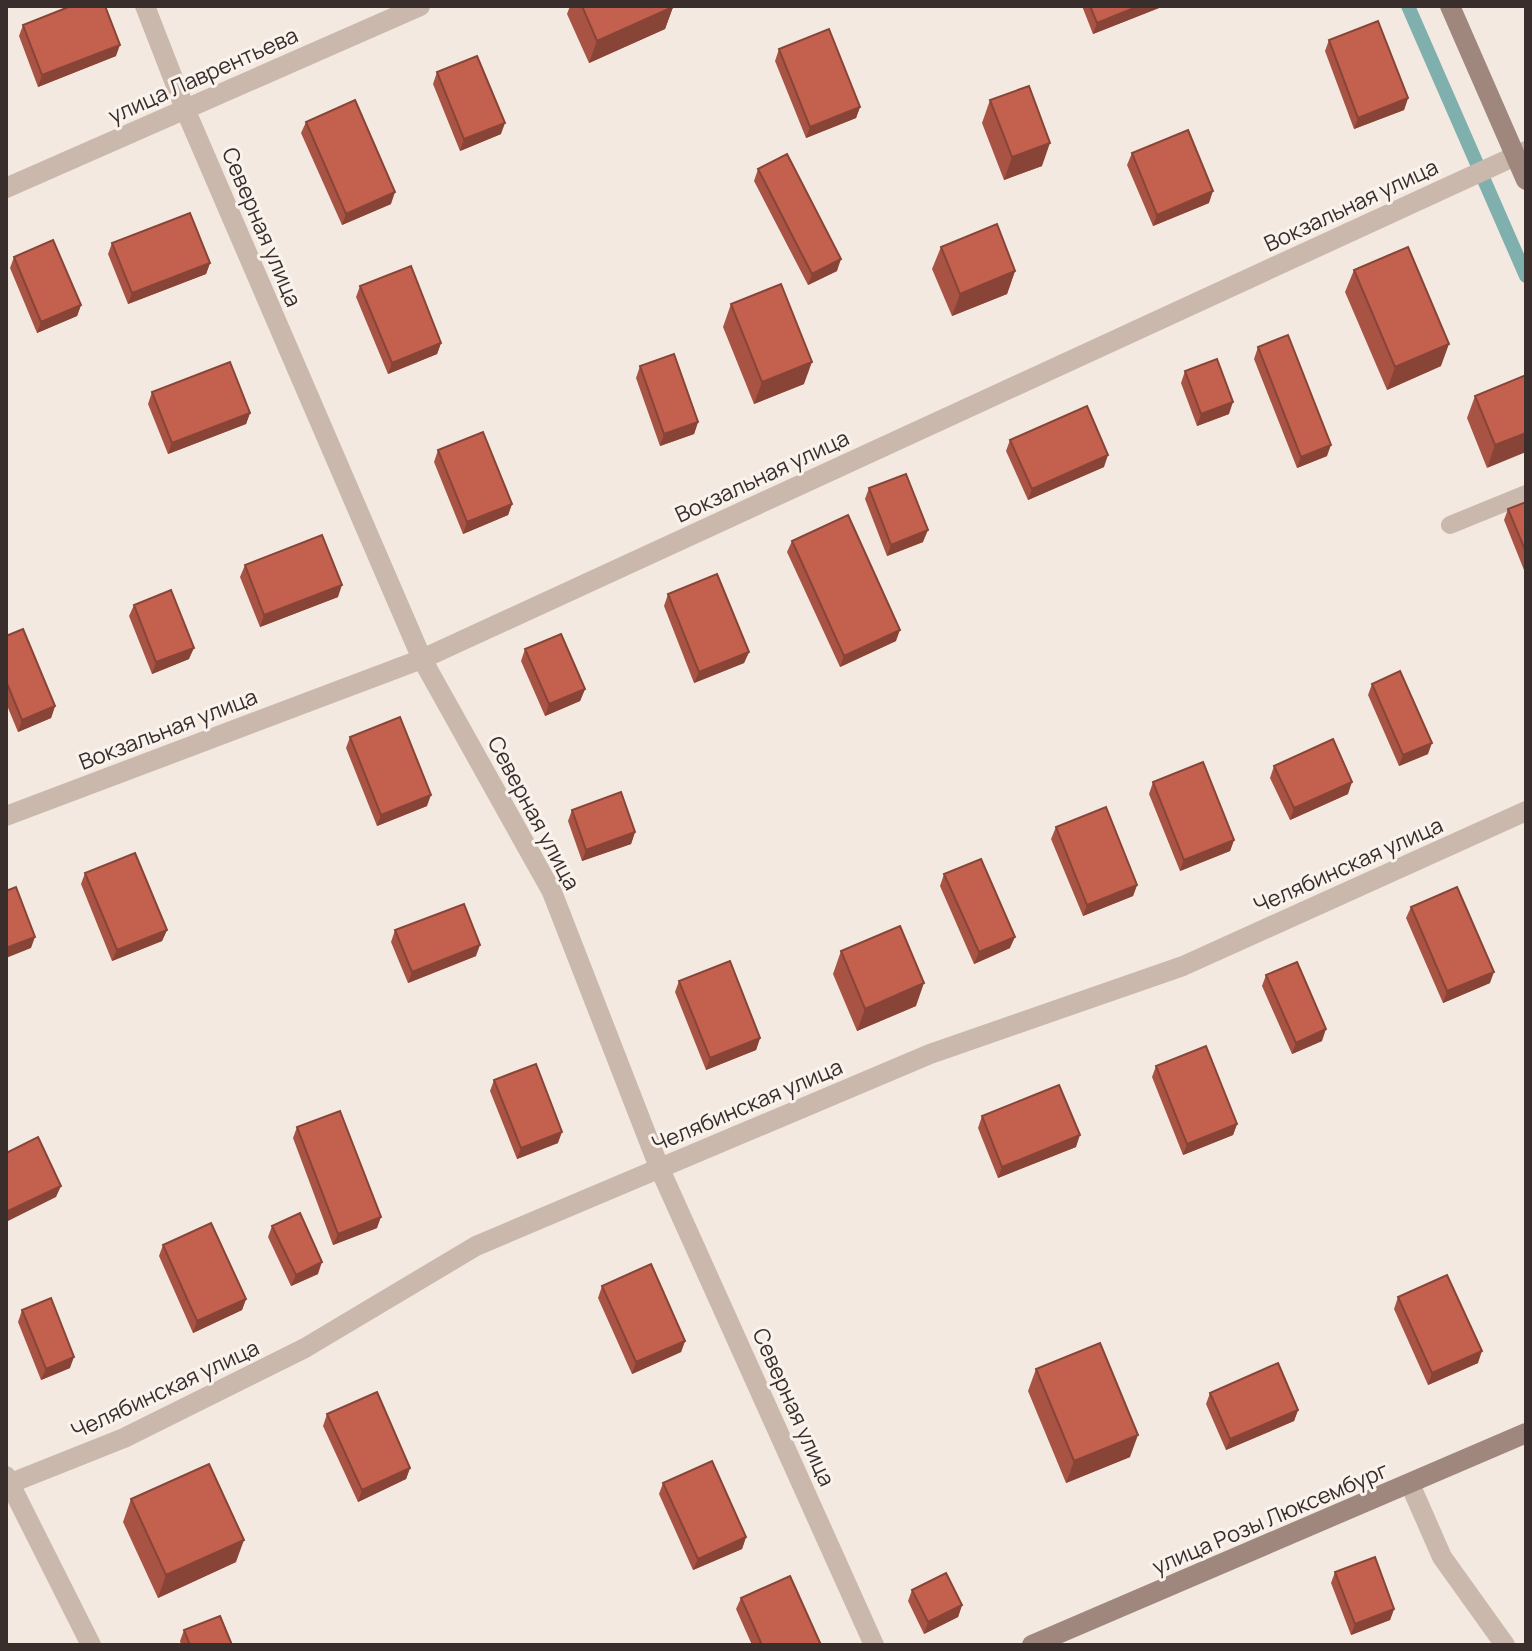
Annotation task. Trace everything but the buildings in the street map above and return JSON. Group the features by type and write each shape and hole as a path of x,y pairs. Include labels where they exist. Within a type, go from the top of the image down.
{"street":[{"name":"Северная улица","path":"145,6 185,109 422,659 552,892 659,1167 874,1645"},
{"name":"улица Лаврентьева","path":"6,188 420,6"},
{"path":"1450,6 1521,153 1526,180"},
{"name":"Вокзальная улица","path":"6,816 422,659 1521,153"},
{"name":"Челябинская улица","path":"7,1481 124,1438 305,1348 476,1246 930,1054 1183,966 1526,811"},
{"name":"улица Розы Люксембург","path":"1032,1645 1526,1433"},
{"path":"7,1481 91,1645"},
{"path":"1410,1484 1442,1557 1505,1645"}],"lane":[{"path":"1450,525 1526,494"}],"waterway":[{"path":"1408,6 1526,276"}]}
